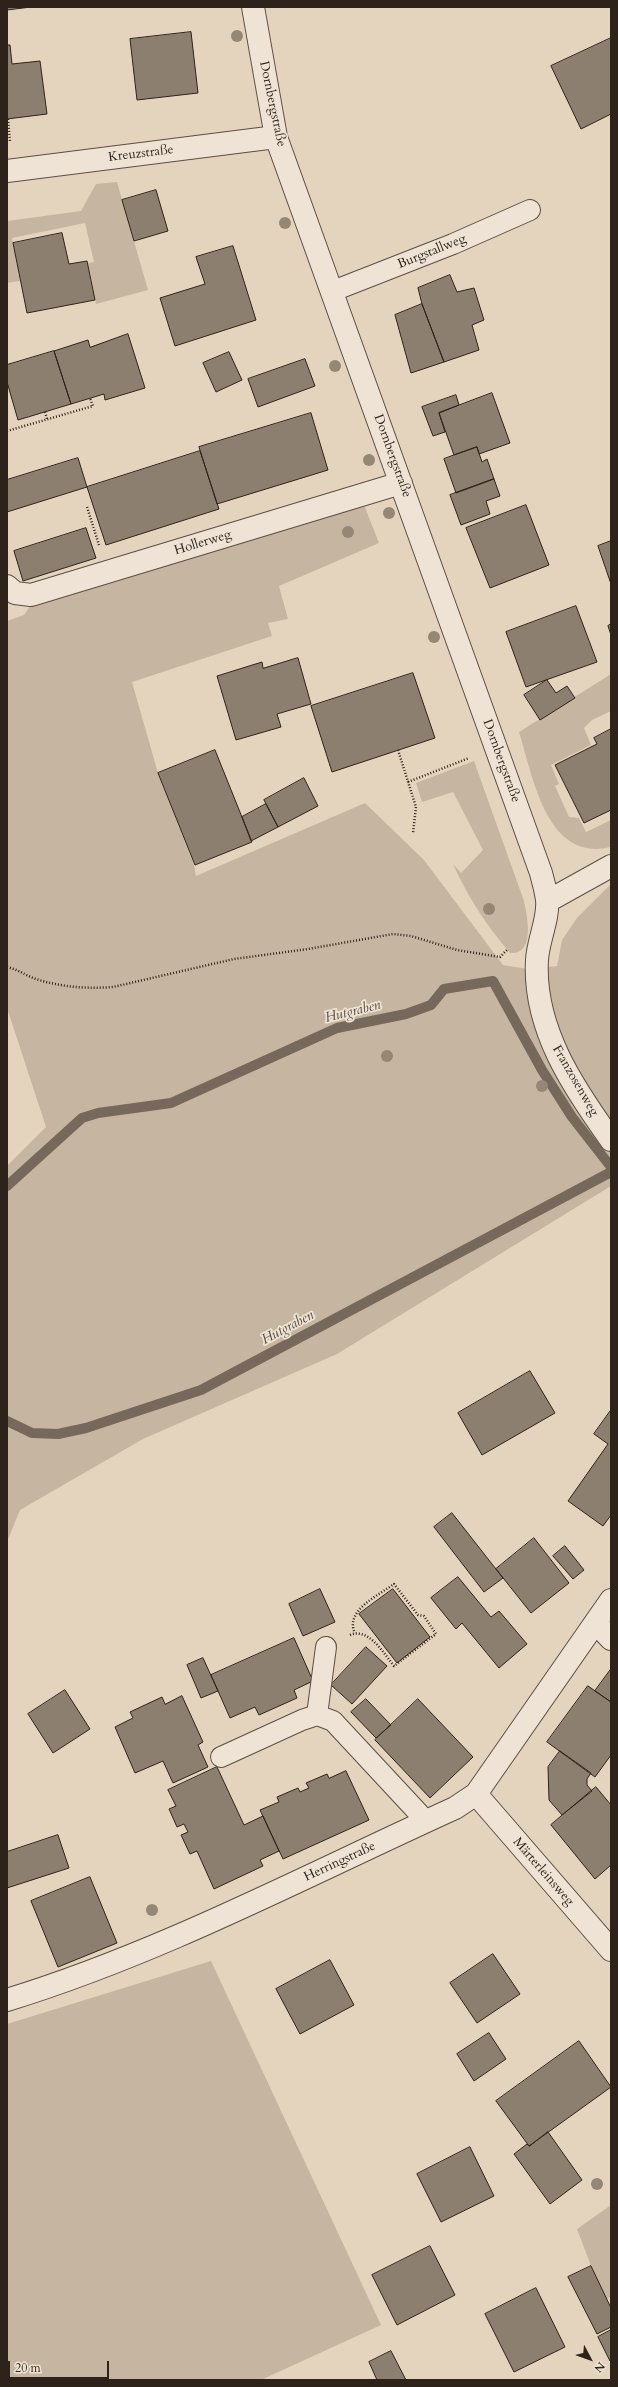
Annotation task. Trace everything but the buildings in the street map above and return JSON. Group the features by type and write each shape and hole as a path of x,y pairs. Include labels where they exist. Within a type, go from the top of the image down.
{"street":[{"name":"Dornbergstraße","path":"253,7 276,137 333,291 542,873 548,901"},
{"name":"Kreuzstraße","path":"7,171 276,137"},
{"name":"Hollerweg","path":"7,586 15,593 31,595 401,483"},
{"path":"548,901 611,866"},
{"name":"Franzosenweg","path":"548,901 537,959 542,1010 552,1041 568,1074 611,1140"},
{"name":"Herringstraße","path":"7,2000 96,1971 209,1924 455,1808 476,1794 496,1762 611,1600"},
{"path":"596,1623 611,1638"},
{"name":"Märterleinsweg","path":"476,1794 611,1950"}],"lane":[{"name":"Burgstallweg","path":"333,291 453,244 530,210"},
{"path":"317,1715 326,1647"},
{"path":"221,1757 302,1720 317,1715 333,1721 426,1821"}],"path":[{"path":"7,431 93,406 90,398"},
{"path":"45,412 47,419"},
{"path":"87,507 108,572"},
{"path":"408,782 497,747"},
{"path":"398,750 416,807 413,834"},
{"path":"7,967 33,978 67,986 93,989 113,987 234,959 308,949 393,934 411,936 457,950 500,957 512,943"},
{"path":"326,1647 355,1633 369,1637 394,1666 436,1634 424,1616 418,1615 394,1584 356,1613 353,1624 355,1633"}],"shaded area":[{"path":"117,182 148,290 96,304 88,263 94,262 85,223 12,238 20,281 7,283 7,221 81,211 96,184"},
{"path":"363,502 379,543 279,586 288,619 268,623 272,636 132,682 158,773 194,865 196,876 365,803 424,860 503,965 528,969 557,966 562,940 577,918 611,884 611,1186 337,1354 143,1439 20,1510 7,1542 7,1166 46,1127 7,1008 7,621 24,615 32,603"},
{"path":"611,674 611,711 592,720 584,728 591,745 551,765 559,784 555,786 569,817 579,818 586,832 611,820 611,847 589,848 571,842 557,829 546,812 537,792 519,732"},
{"path":"474,761 524,901 528,933 524,948 518,952 510,953 493,932 471,899 453,864 461,873 483,850 453,792 422,802 416,783"},
{"path":"211,1961 381,2325 261,2380 7,2380 7,2024"},
{"path":"611,2205 611,2296 607,2299 591,2266 577,2229"}],"waterway":[{"name":"Hutgraben","path":"7,1186 82,1118 98,1113 171,1103 337,1028 406,1014 431,1005 444,989 493,981 542,1070 572,1117 611,1167"},
{"name":"Hutgraben","path":"7,1421 32,1433 58,1434 86,1428 201,1390 611,1172"}]}
